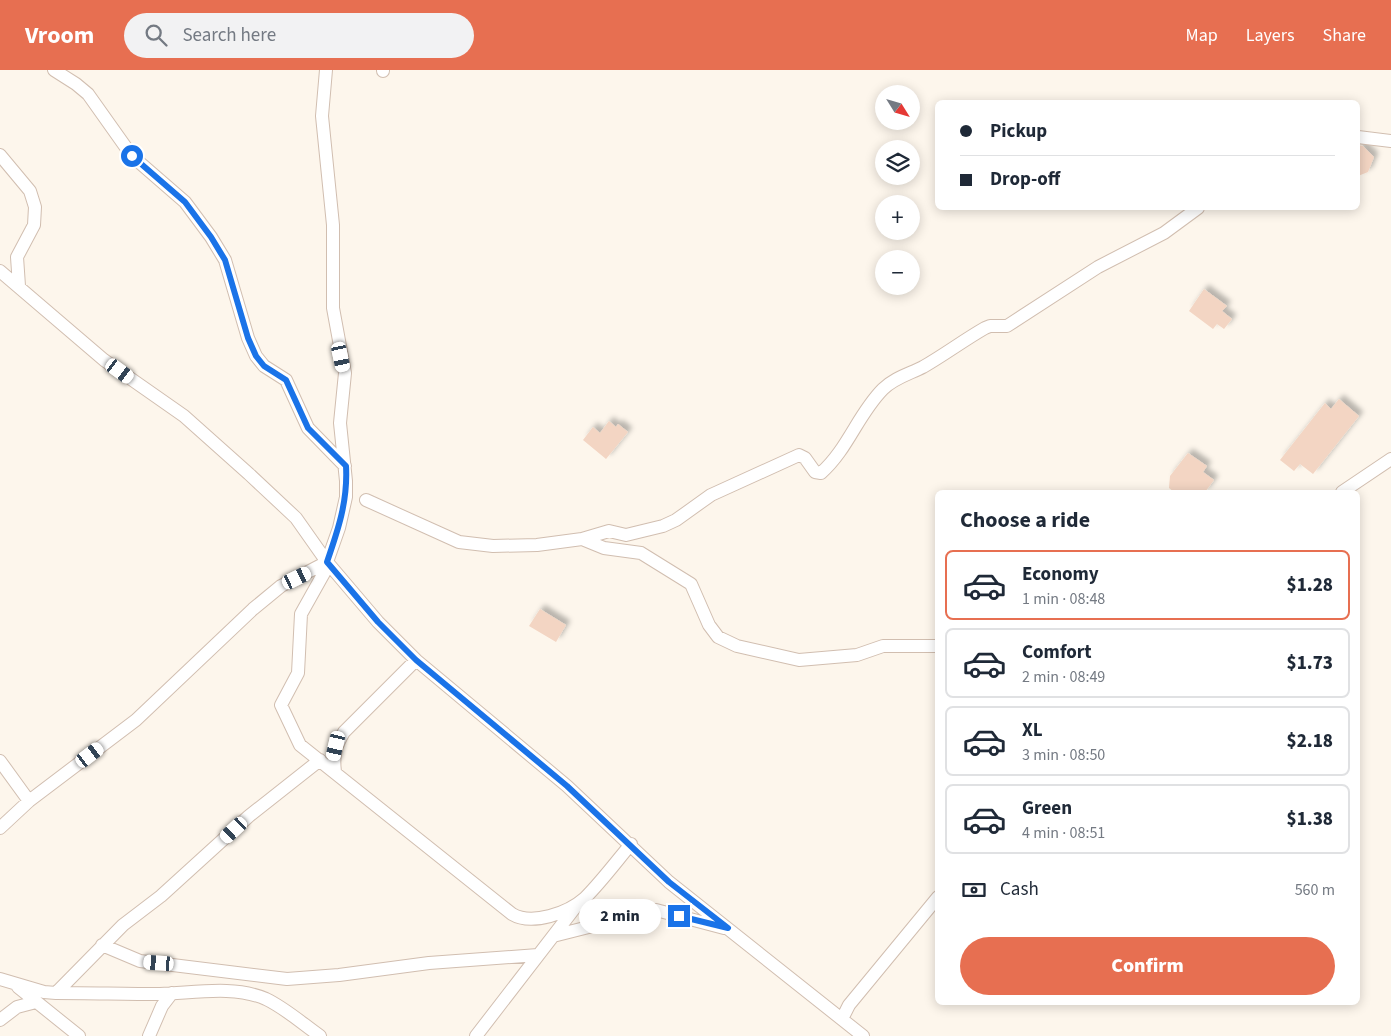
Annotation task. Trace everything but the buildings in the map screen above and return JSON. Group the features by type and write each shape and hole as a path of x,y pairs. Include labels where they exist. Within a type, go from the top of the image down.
{"street":[{"path":"54,70 88,94 132,156 185,202 211,237 225,260 248,338 256,356 264,366 286,380 308,428 346,466"},
{"path":"326,70 322,116 333,224 333,308 345,373 340,422 346,466 346,497 328,563 301,614 298,672 281,705 298,743 517,917 530,920 547,916 579,902"},
{"path":"1360,137 1391,141"},
{"path":"0,155 30,191 35,206 34,225 17,257 19,286"},
{"path":"366,500 445,536 475,545 537,545 582,539 609,531 626,535 663,526 676,520 711,495 799,455 805,458 815,472 821,473 843,449 870,404 884,388 897,378 922,367 985,328 990,326 1008,326 1098,267 1164,233 1195,210"},
{"path":"0,270 104,360 184,416 296,518 328,563 378,622 416,660 560,780 631,844 669,882 863,1036"},
{"path":"1345,490 1391,460"},
{"path":"582,539 608,548 640,552 691,584 708,625 718,638 737,646 799,660 857,655 883,646 935,646"},
{"path":"0,828 29,802 136,720 253,609 281,586 328,563"},
{"path":"335,772 333,756 344,732 416,660"},
{"path":"56,993 102,944 123,925 161,896 249,816 320,760"},
{"path":"0,761 29,802"},
{"path":"476,1036 579,902 631,844"},
{"path":"842,1020 849,1005 935,901"},
{"path":"553,936 656,910 694,922 728,928"},
{"path":"102,944 140,961 287,979 339,976 429,963 538,956"},
{"path":"0,980 44,992 56,993 235,992 268,1000 320,1036"},
{"path":"0,986 16,985 77,1036"},
{"path":"149,1036 162,1006 172,993"},
{"path":"0,1020 17,1007 36,1002"}],"route":[{"path":"132,156 185,202 220,250 225,260 248,338 256,356 264,366 286,380 292,389 308,428 346,466 346,497 339,528 327,562 378,622 416,660 567,786 631,844 669,882 728,928 694,922 679,916"}]}
